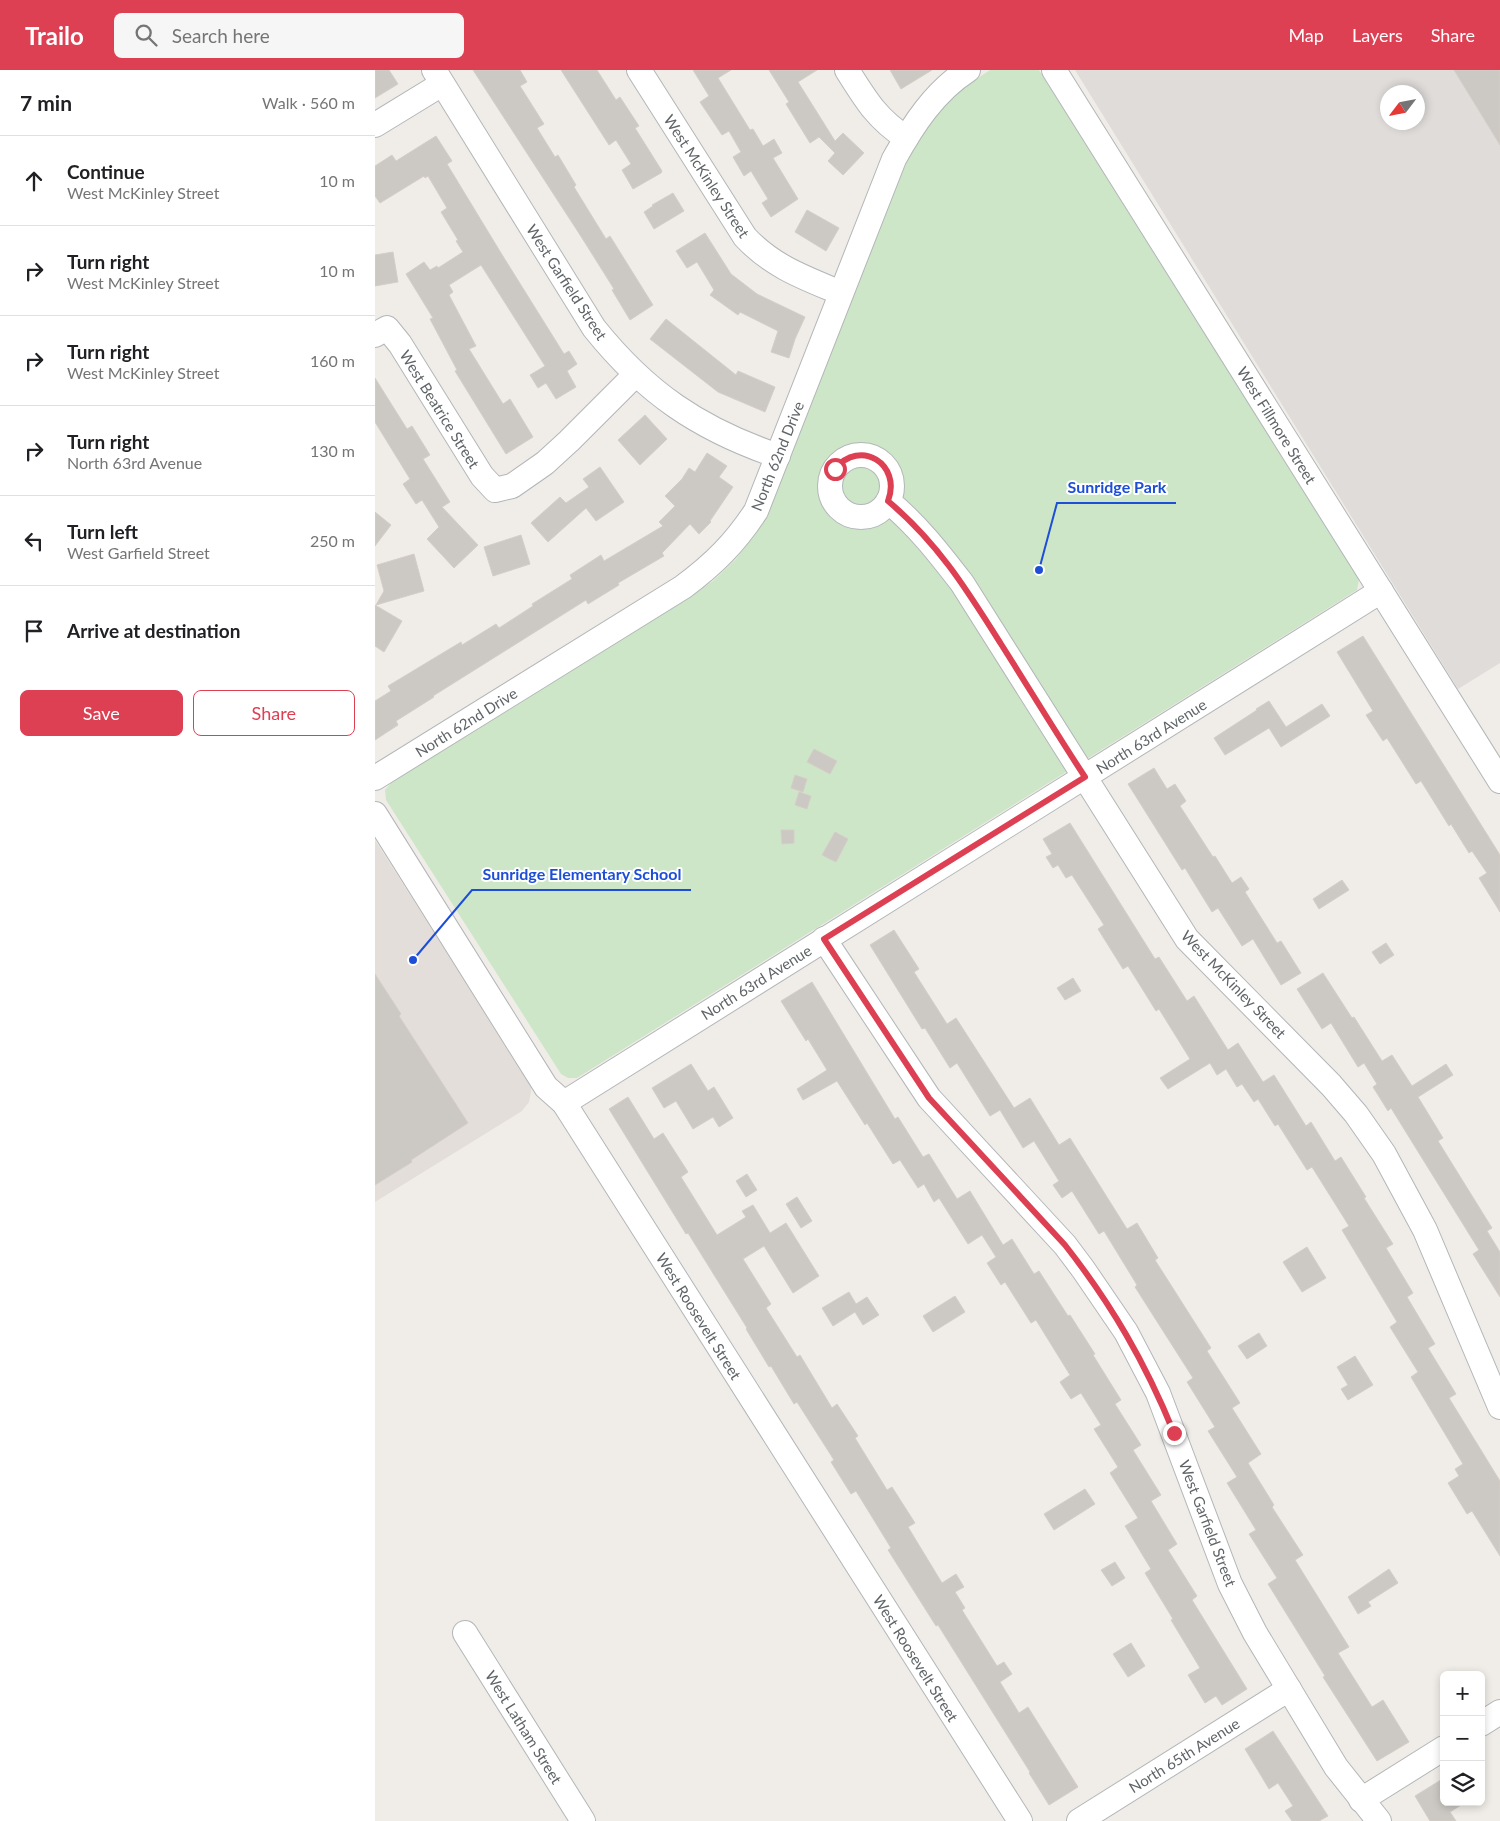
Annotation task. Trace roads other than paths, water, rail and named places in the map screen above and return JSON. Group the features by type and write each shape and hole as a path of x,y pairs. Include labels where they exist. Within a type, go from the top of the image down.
{"street":[{"name":"West McKinley Street","path":"639,70 745,237 757,249 783,268 841,294"},
{"path":"847,70 875,113 887,126 906,138"},
{"name":"North 62nd Drive","path":"375,778 683,587 727,550 756,511 894,159 918,119 931,102 944,88 968,70"},
{"name":"West Fillmore Street","path":"1054,70 1500,781"},
{"path":"375,126 438,77"},
{"name":"West Garfield Street","path":"438,77 594,328 617,357 635,375 679,409 707,426 778,456"},
{"name":"West Beatrice Street","path":"381,331 400,344 482,476 495,490 512,486 545,463 635,375"},
{"name":"West McKinley Street","path":"888,501 930,541 962,582 1187,939 1331,1085 1356,1114 1384,1154 1425,1230 1500,1407"},
{"name":"North 63rd Avenue","path":"564,1102 1381,591"},
{"name":"West Roosevelt Street","path":"375,814 546,1087 564,1102 1020,1821"},
{"name":"West Garfield Street","path":"824,939 929,1098 1065,1245 1083,1268 1126,1332 1158,1393 1233,1591 1247,1619 1337,1767 1379,1821"},
{"name":"West Latham Street","path":"465,1633 583,1821"},
{"name":"North 65th Avenue","path":"1079,1821 1289,1689"},
{"path":"1485,1721 1500,1712"},
{"path":"1361,1800 1440,1751"}],"place":[{"name":"Sunridge Park","path":"1039,570"},
{"name":"Sunridge Elementary School","path":"413,960"}]}
